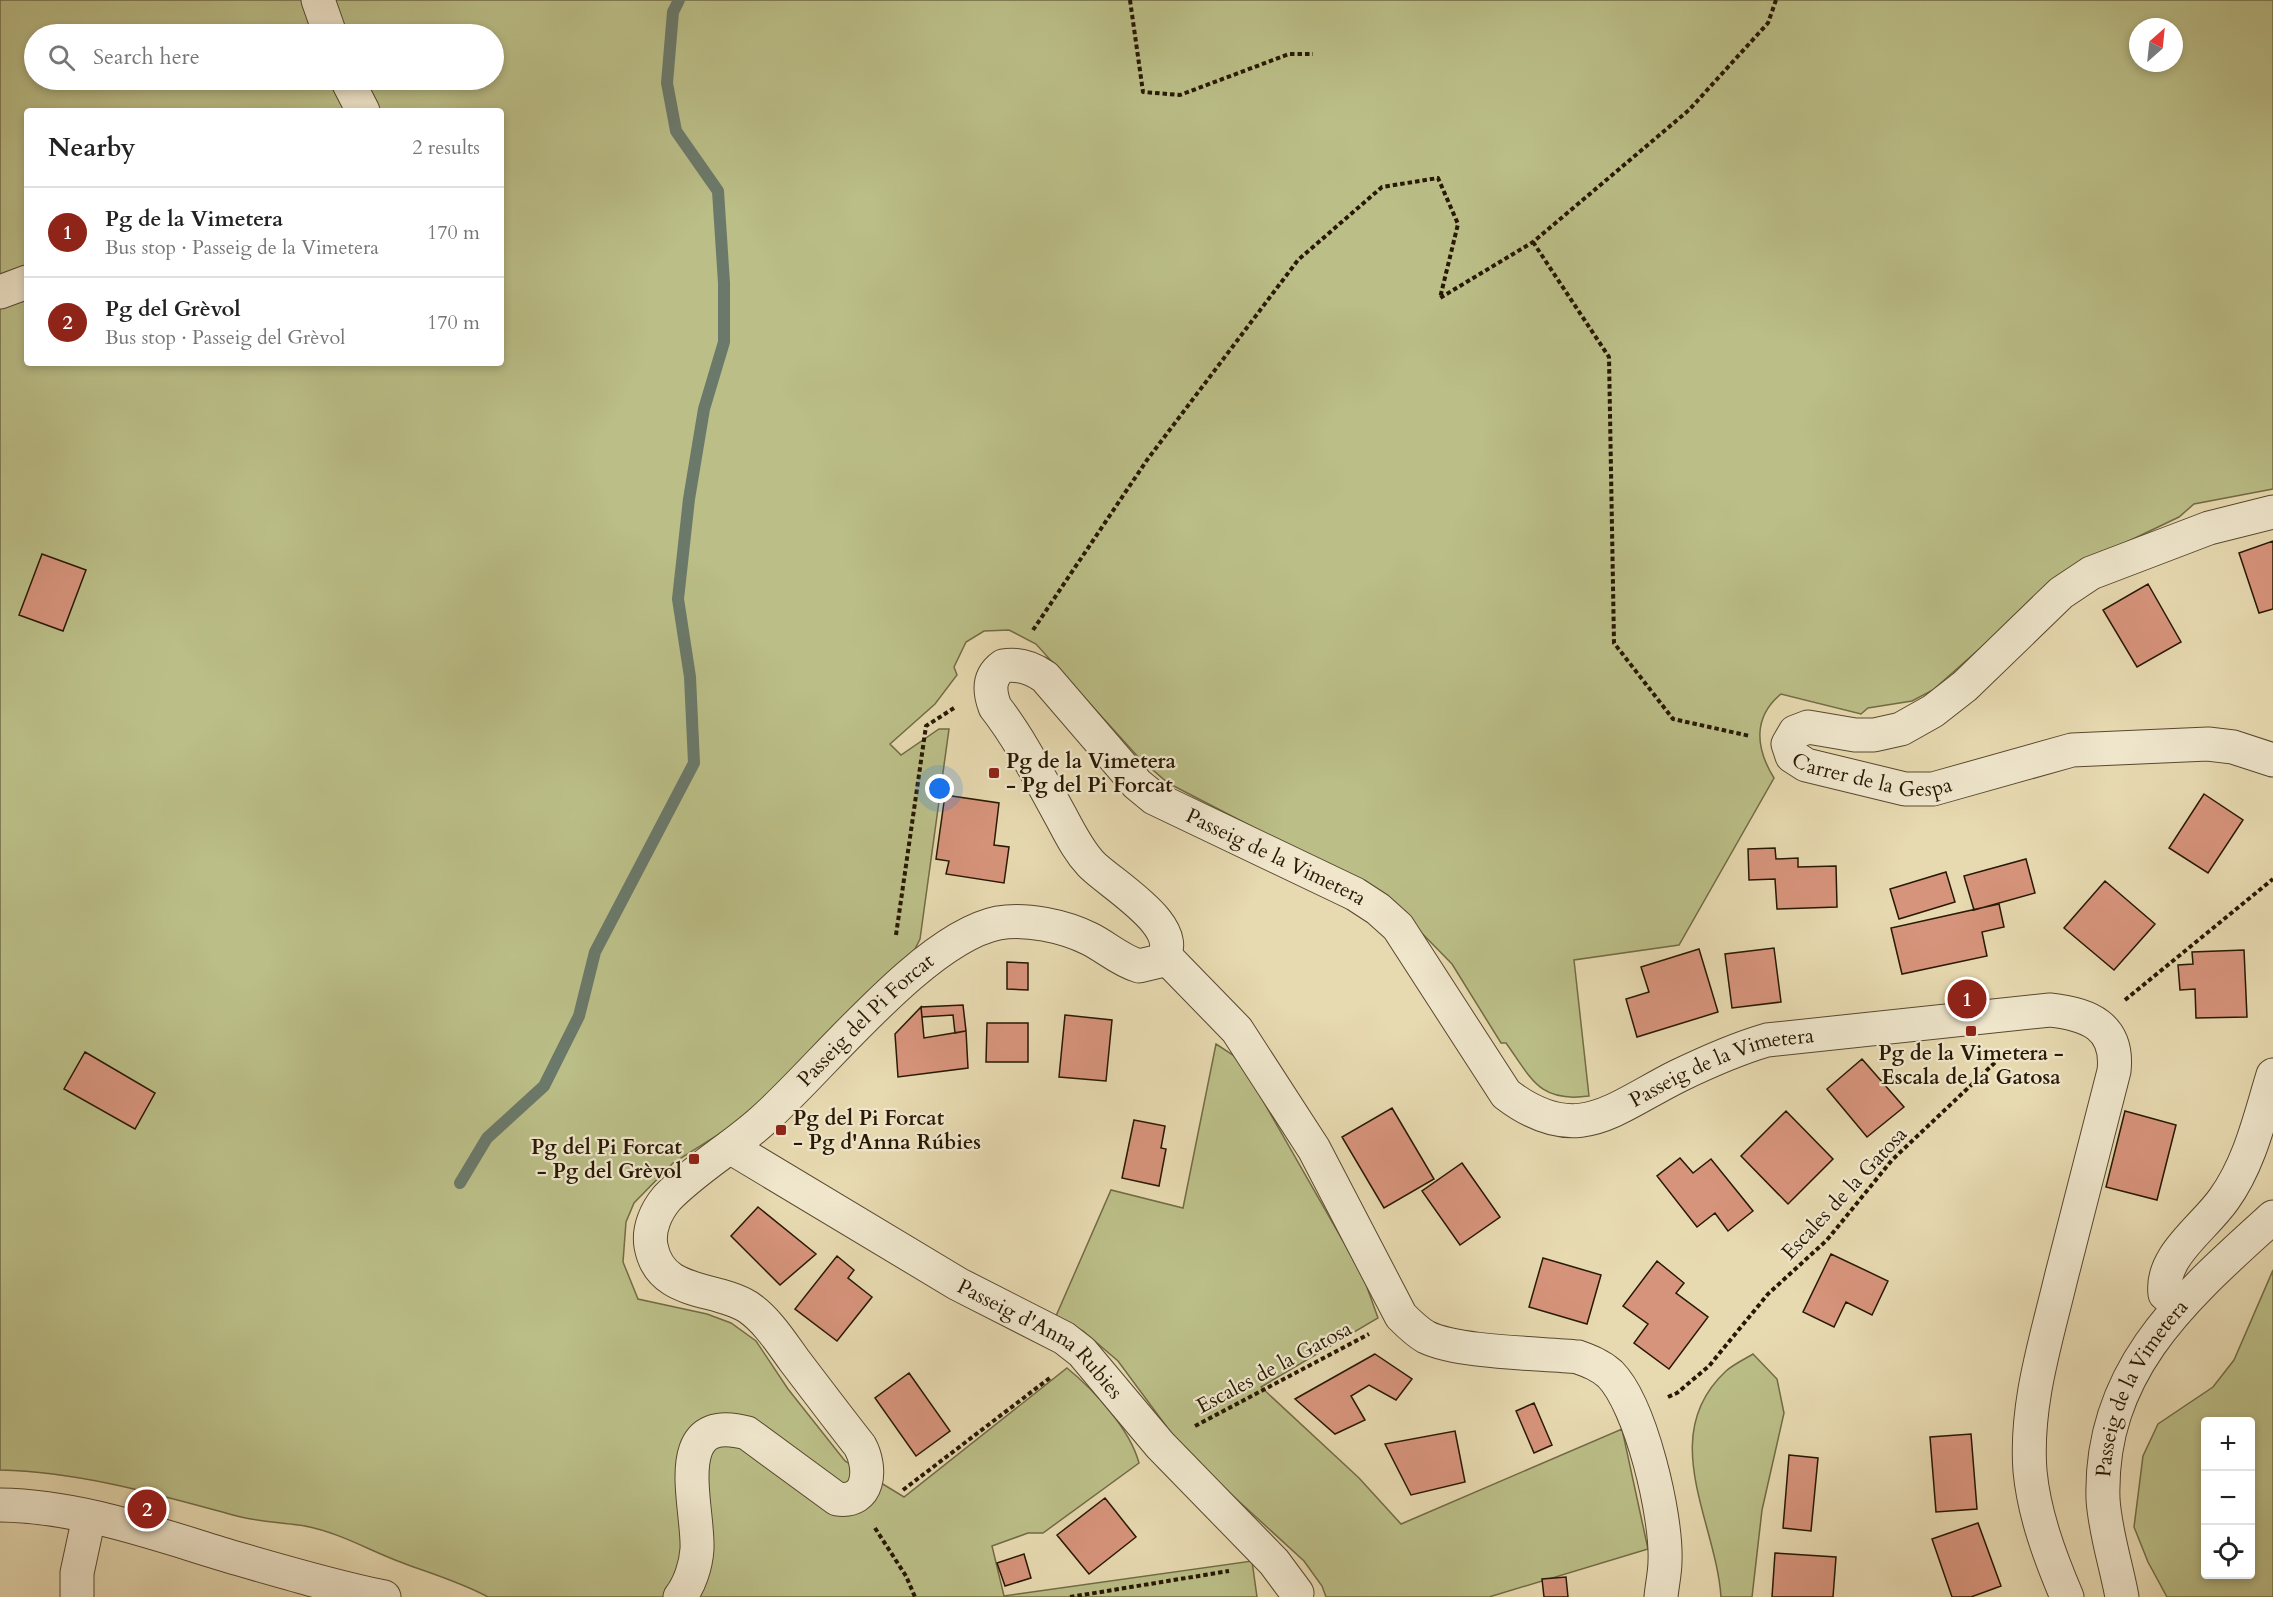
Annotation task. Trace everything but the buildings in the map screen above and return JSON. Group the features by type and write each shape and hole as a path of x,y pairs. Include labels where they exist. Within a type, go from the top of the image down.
{"street":[{"path":"318,0 326,24"},
{"path":"352,90 361,108"},
{"path":"0,292 24,283"},
{"name":"Carrer de la Gespa","path":"2273,512 2210,528 2091,573 2061,593 1965,686 1933,711 1901,729 1874,735 1808,727 1795,732 1788,744 1792,756 1806,765 1905,789 1933,789 2072,750 2208,744 2233,747 2273,760"},
{"name":"Passeig de la Vimetera","path":"1000,675 1031,669 1046,676 1137,784 1154,798 1354,894 1378,909 1398,927 1506,1094 1525,1108 1547,1118 1568,1121 1589,1120 1610,1113 1722,1055 1767,1040 2050,1010 2065,1012 2098,1023"},
{"path":"1000,675 995,707 1031,763 1080,851 1108,880 1157,920 1167,939 1165,956 1237,1030 1314,1149 1401,1316 1425,1336 1447,1344 1578,1357 1594,1363 1618,1385 1633,1414 1660,1505 1665,1560 1661,1597"},
{"name":"Passeig del Pi Forcat","path":"849,1494 868,1467 860,1446 761,1318 734,1301 677,1283 664,1274 655,1262 650,1243 658,1210 668,1198 762,1121 908,978 957,939 974,930 1000,923 1026,922 1054,927 1089,938 1139,966 1154,964 1165,956"},
{"path":"2067,1597 2044,1534 2033,1493 2029,1451 2030,1423 2043,1352 2114,1071 2116,1057 2113,1043 2098,1023"},
{"path":"2178,1306 2165,1294 2165,1274 2224,1200 2235,1182 2255,1133 2273,1075"},
{"name":"Passeig d'Anna Rubies","path":"730,1147 958,1284 1064,1338 1082,1352 1160,1445 1274,1562 1297,1593"},
{"name":"Passeig de la Vimetera","path":"2122,1597 2108,1536 2103,1498 2105,1462 2112,1425 2123,1392 2139,1360 2178,1306 2273,1217"},
{"path":"680,1597 689,1581 697,1550 691,1461 701,1442 710,1434 728,1430 747,1433 778,1454 849,1494"},
{"path":"0,1505 39,1508 147,1530 302,1577 384,1597"},
{"path":"77,1597 77,1573 89,1517"}],"path":[{"path":"1130,0 1143,92 1179,95 1289,54 1312,54"},
{"path":"908,978 893,955 926,726 1000,675 1147,460 1298,260 1382,187 1438,178 1458,224 1440,298 1533,242 1689,110 1768,23 1776,0"},
{"path":"1533,242 1609,357 1614,643 1672,719 1788,744"},
{"path":"2098,1023 2273,879"},
{"name":"Escales de la Gatosa","path":"1633,1414 1677,1393 1709,1366 1768,1294 1827,1240 1892,1160 2050,1010"},
{"name":"Escales de la Gatosa","path":"1160,1445 1401,1316"},
{"path":"849,1494 905,1491 1082,1352"},
{"path":"849,1494 906,1576 915,1597"},
{"path":"1070,1597 1274,1562"}],"green space":[{"path":"0,0 2273,0 2273,489 2194,504 2179,517 2087,561 2056,581 1933,690 1912,701 1868,708 1861,714 1781,694 1765,713 1760,734 1763,756 1774,778 1679,945 1574,960 1589,1096 1559,1096 1538,1086 1506,1043 1501,1043 1452,964 1408,919 1359,882 1168,783 1140,759 1036,644 1009,630 984,631 966,642 954,667 957,675 935,704 890,744 901,755 939,729 949,729 920,939 912,955 737,1123 673,1163 634,1203 626,1222 623,1262 638,1299 707,1314 731,1323 756,1341 788,1389 845,1461 904,1497 1067,1368 1110,1411 1128,1437 1139,1463 1043,1533 1028,1533 992,1546 1004,1596 1252,1561 1257,1597 488,1597 318,1529 260,1521 118,1485 60,1475 0,1470"},
{"path":"1216,1044 1233,1055 1246,1071 1363,1276 1378,1318 1261,1387 1359,1478 1401,1524 1622,1429 1648,1549 1489,1597 1326,1597 1322,1586 1304,1561 1209,1474 1172,1434 1118,1361 1083,1331 1056,1316 1111,1190 1183,1208"},
{"path":"2273,1270 2273,1597 2167,1597 2148,1562 2134,1527 2143,1456 2158,1424 2213,1387 2234,1360"},
{"path":"1753,1354 1777,1379 1784,1413 1762,1510 1752,1597 1721,1597 1717,1568 1695,1480 1692,1451 1695,1423 1705,1396 1726,1371"}],"waterway":[{"path":"460,1183 487,1138 544,1086 579,1016 595,952 694,763 690,677 678,599 689,499 704,409 724,342 724,283 718,191 676,131 667,83 673,12 679,0"}],"place":[{"name":"Pg de la Vimetera - Pg del Pi Forcat","path":"994,773"},
{"name":"Pg de la Vimetera","path":"1967,999"},
{"name":"Pg de la Vimetera - Escala de la Gatosa","path":"1971,1031"},
{"name":"Pg del Pi Forcat - Pg d'Anna Rúbies","path":"781,1130"},
{"name":"Pg del Pi Forcat - Pg del Grèvol","path":"694,1159"},
{"name":"Pg del Grèvol","path":"147,1509"}]}
